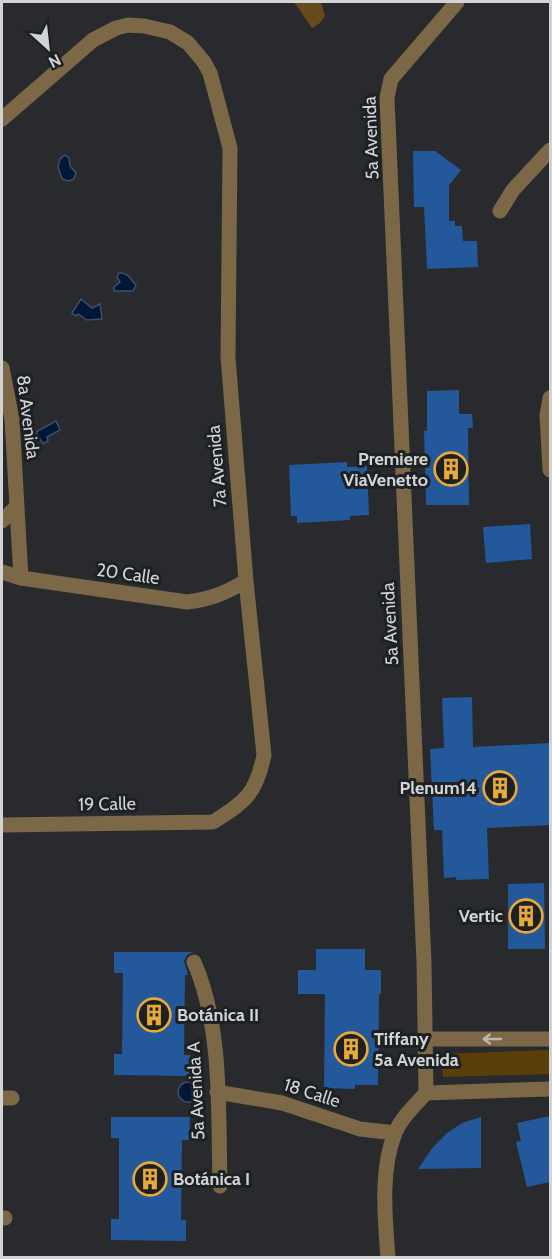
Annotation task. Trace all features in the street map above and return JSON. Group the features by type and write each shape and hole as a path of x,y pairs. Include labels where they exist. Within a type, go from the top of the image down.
{"street":[{"name":"5a Avenida","path":"426,1093 424,963 387,98 391,79 457,2"},
{"name":"7a Avenida","path":"2,119 93,40 105,33 128,26 156,28 180,38 197,52 214,86 230,148 228,357 246,581 264,755 260,774 252,793 234,809 213,822"},
{"path":"501,211 513,190 550,150"},
{"name":"8a Avenida","path":"2,368 12,419 21,578"},
{"path":"550,398 547,415 550,470"},
{"path":"2,521 17,506"},
{"name":"20 Calle","path":"2,572 21,578 187,602 207,600 226,593 246,581"},
{"name":"19 Calle","path":"2,825 213,822"},
{"name":"5a Avenida A","path":"194,962 212,1015 220,1186"},
{"path":"425,1039 550,1039"},
{"path":"388,1257 383,1200 390,1149 395,1133 403,1120 426,1093 550,1089"},
{"name":"18 Calle","path":"217,1092 282,1103 360,1129 395,1133"}],"shaded area":[{"path":"294,2 321,2 325,16 312,28"},
{"path":"550,1050 550,1074 443,1077 442,1054"}],"water":[{"path":"65,155 69,158 70,166 76,173 74,179 69,181 62,179 58,167 60,159"},
{"path":"119,273 127,275 136,285 133,291 114,291 114,287 120,282 117,277"},
{"path":"81,299 92,308 100,304 102,319 87,320 72,313"},
{"path":"56,421 60,430 47,437 48,441 43,444 36,432"},
{"path":"188,1082 195,1085 198,1092 195,1099 188,1102 181,1099 178,1092 181,1085"}],"building":[{"path":"413,151 435,151 461,170 449,185 449,221 455,221 455,226 462,226 463,241 477,241 478,267 427,269 424,207 414,207"},
{"name":"Premiere ViaVenetto","path":"459,390 459,414 472,414 473,428 468,428 469,505 426,505 424,431 427,431 427,391"},
{"path":"347,462 347,467 367,466 369,515 350,516 350,520 297,523 297,516 291,516 289,465"},
{"path":"530,524 532,559 486,563 483,527"},
{"path":"472,697 473,747 550,743 550,825 487,828 489,879 456,880 456,877 444,878 442,830 434,830 430,749 444,748 442,698"},
{"name":"Vertic","path":"544,883 545,949 508,949 508,884"},
{"path":"316,949 365,949 365,970 381,970 378,1085 355,1085 355,1089 324,1088 325,994 298,994 298,970 316,970"},
{"name":"Botánica II","path":"114,952 193,952 187,955 184,961 188,975 185,975 184,1055 190,1055 189,1076 114,1075 114,1054 122,1054 123,973 114,973"},
{"path":"550,1116 550,1182 527,1187 516,1142 521,1141 517,1123"},
{"name":"Botánica I","path":"111,1117 190,1117 189,1140 182,1140 181,1220 186,1220 186,1241 111,1240 111,1219 119,1219 119,1138 111,1138"},
{"path":"481,1117 481,1168 418,1169 433,1147 447,1133 462,1123"}],"place":[{"name":"Premiere ViaVenetto","path":"451,469"},
{"name":"Plenum14","path":"500,788"},
{"name":"Vertic","path":"526,916"},
{"name":"Botánica II","path":"154,1015"},
{"name":"Tiffany 5a Avenida","path":"351,1049"},
{"name":"Botánica I","path":"150,1179"}]}
